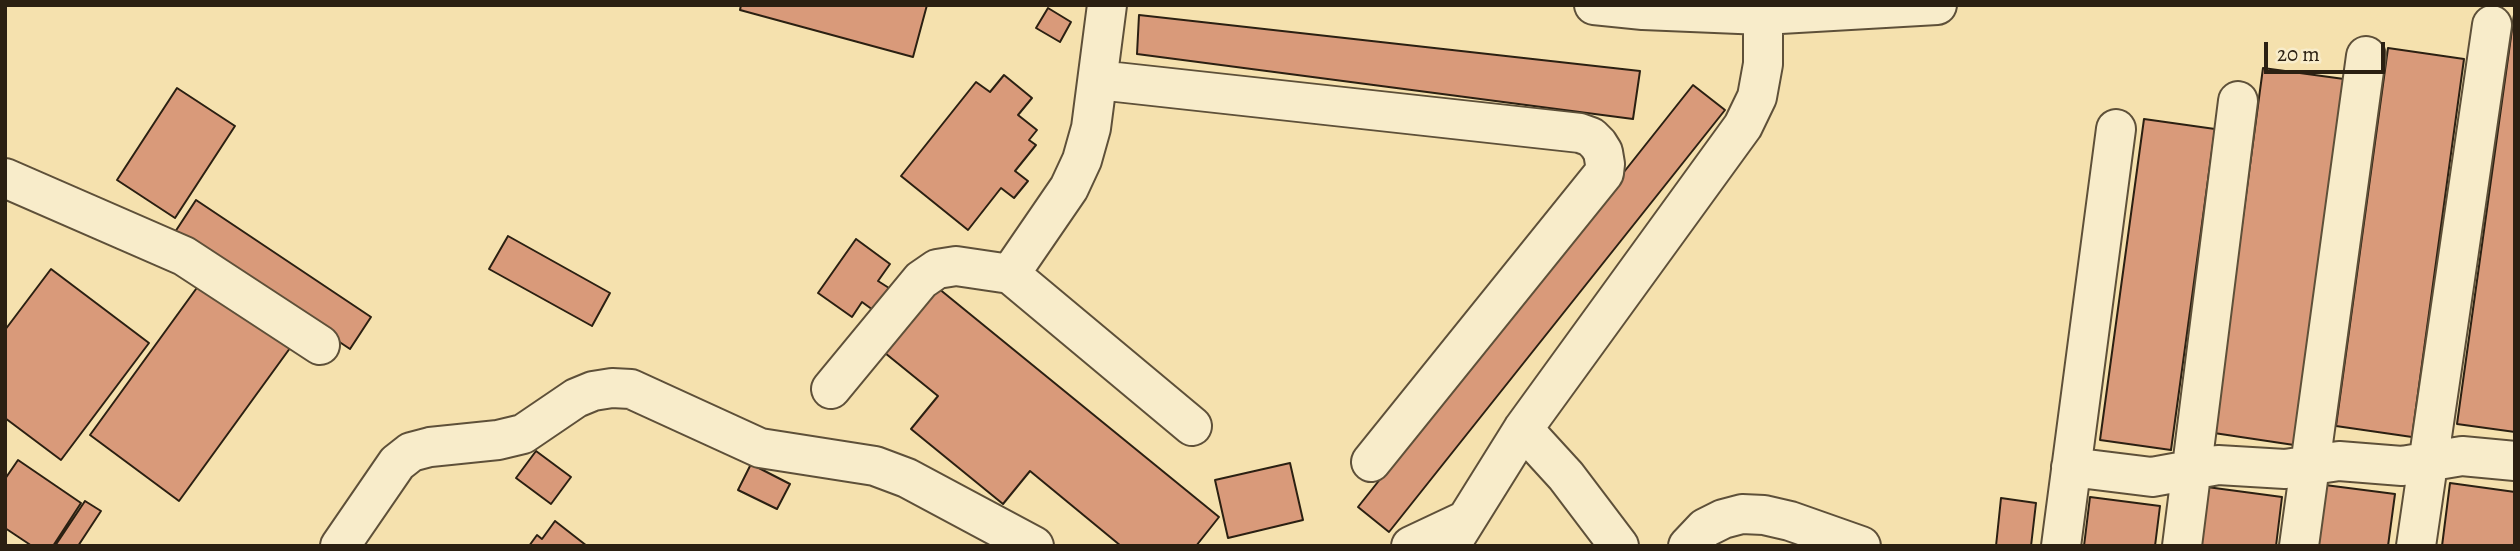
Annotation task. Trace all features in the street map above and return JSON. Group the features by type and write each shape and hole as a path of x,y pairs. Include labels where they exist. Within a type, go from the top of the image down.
{"street":[{"path":"1010,274 1069,188 1082,160 1091,128 1107,5"},
{"path":"1594,5 1763,15 1937,5"},
{"path":"1411,546 1456,534 1523,429 1743,126 1757,97 1763,64 1763,15"},
{"path":"2416,546 2492,25"},
{"path":"2299,546 2366,56"},
{"path":"1098,80 1580,133 1591,137 1598,144 1605,164 1604,173 1371,462"},
{"path":"2182,546 2238,101"},
{"path":"2061,546 2116,129"},
{"path":"5,178 184,256 320,345"},
{"path":"831,389 920,280 937,269 956,266 1010,274 1192,426"},
{"path":"341,546 397,463 411,452 523,434 576,398 593,391 612,388 631,389 760,448 875,466 896,474 1034,546"},
{"path":"1523,429 1566,476 1619,546"},
{"path":"2071,467 2152,477 2218,465 2286,469 2339,461 2402,466 2462,456 2515,461"},
{"path":"1688,546 1705,528 1742,514 1764,515 1790,521 1861,546"}],"building":[{"path":"741,5 927,5 913,57 740,10"},
{"path":"1048,8 1071,22 1060,42 1036,28"},
{"path":"1139,15 1640,71 1633,119 1137,54"},
{"path":"2515,15 2515,432 2457,424"},
{"path":"2388,48 2464,59 2412,437 2336,426"},
{"path":"2263,68 2344,79 2294,445 2214,433"},
{"path":"1004,75 1032,98 1018,115 1037,130 1029,140 1036,145 1015,171 1028,181 1014,198 1001,188 968,230 901,176 976,82 990,92"},
{"path":"1693,85 1725,110 1389,532 1358,507"},
{"path":"177,88 235,126 175,218 117,180"},
{"path":"2144,119 2215,129 2171,450 2100,440"},
{"path":"196,200 371,317 350,349 175,232"},
{"path":"508,236 610,293 592,326 489,269"},
{"path":"856,239 890,264 878,281 889,288 873,310 862,302 852,317 818,293"},
{"path":"51,269 149,343 61,460 5,418 5,330"},
{"path":"204,278 293,344 179,501 90,435"},
{"path":"938,288 1219,517 1196,546 1121,546 1030,471 1003,504 911,429 938,396 885,353"},
{"path":"536,451 571,477 551,504 516,478"},
{"path":"18,460 81,503 53,546 32,546 5,528 5,479"},
{"path":"1290,463 1303,520 1228,538 1215,480"},
{"path":"751,464 790,484 777,509 738,490"},
{"path":"2450,483 2515,492 2515,546 2442,546"},
{"path":"2325,485 2395,494 2388,546 2317,546"},
{"path":"2207,487 2282,497 2276,546 2200,546"},
{"path":"2090,497 2160,506 2155,546 2084,546"},
{"path":"2001,498 2036,503 2031,546 1996,546"},
{"path":"85,501 101,511 78,546 55,546"},
{"path":"555,521 587,546 529,546 537,535 542,539"}]}
